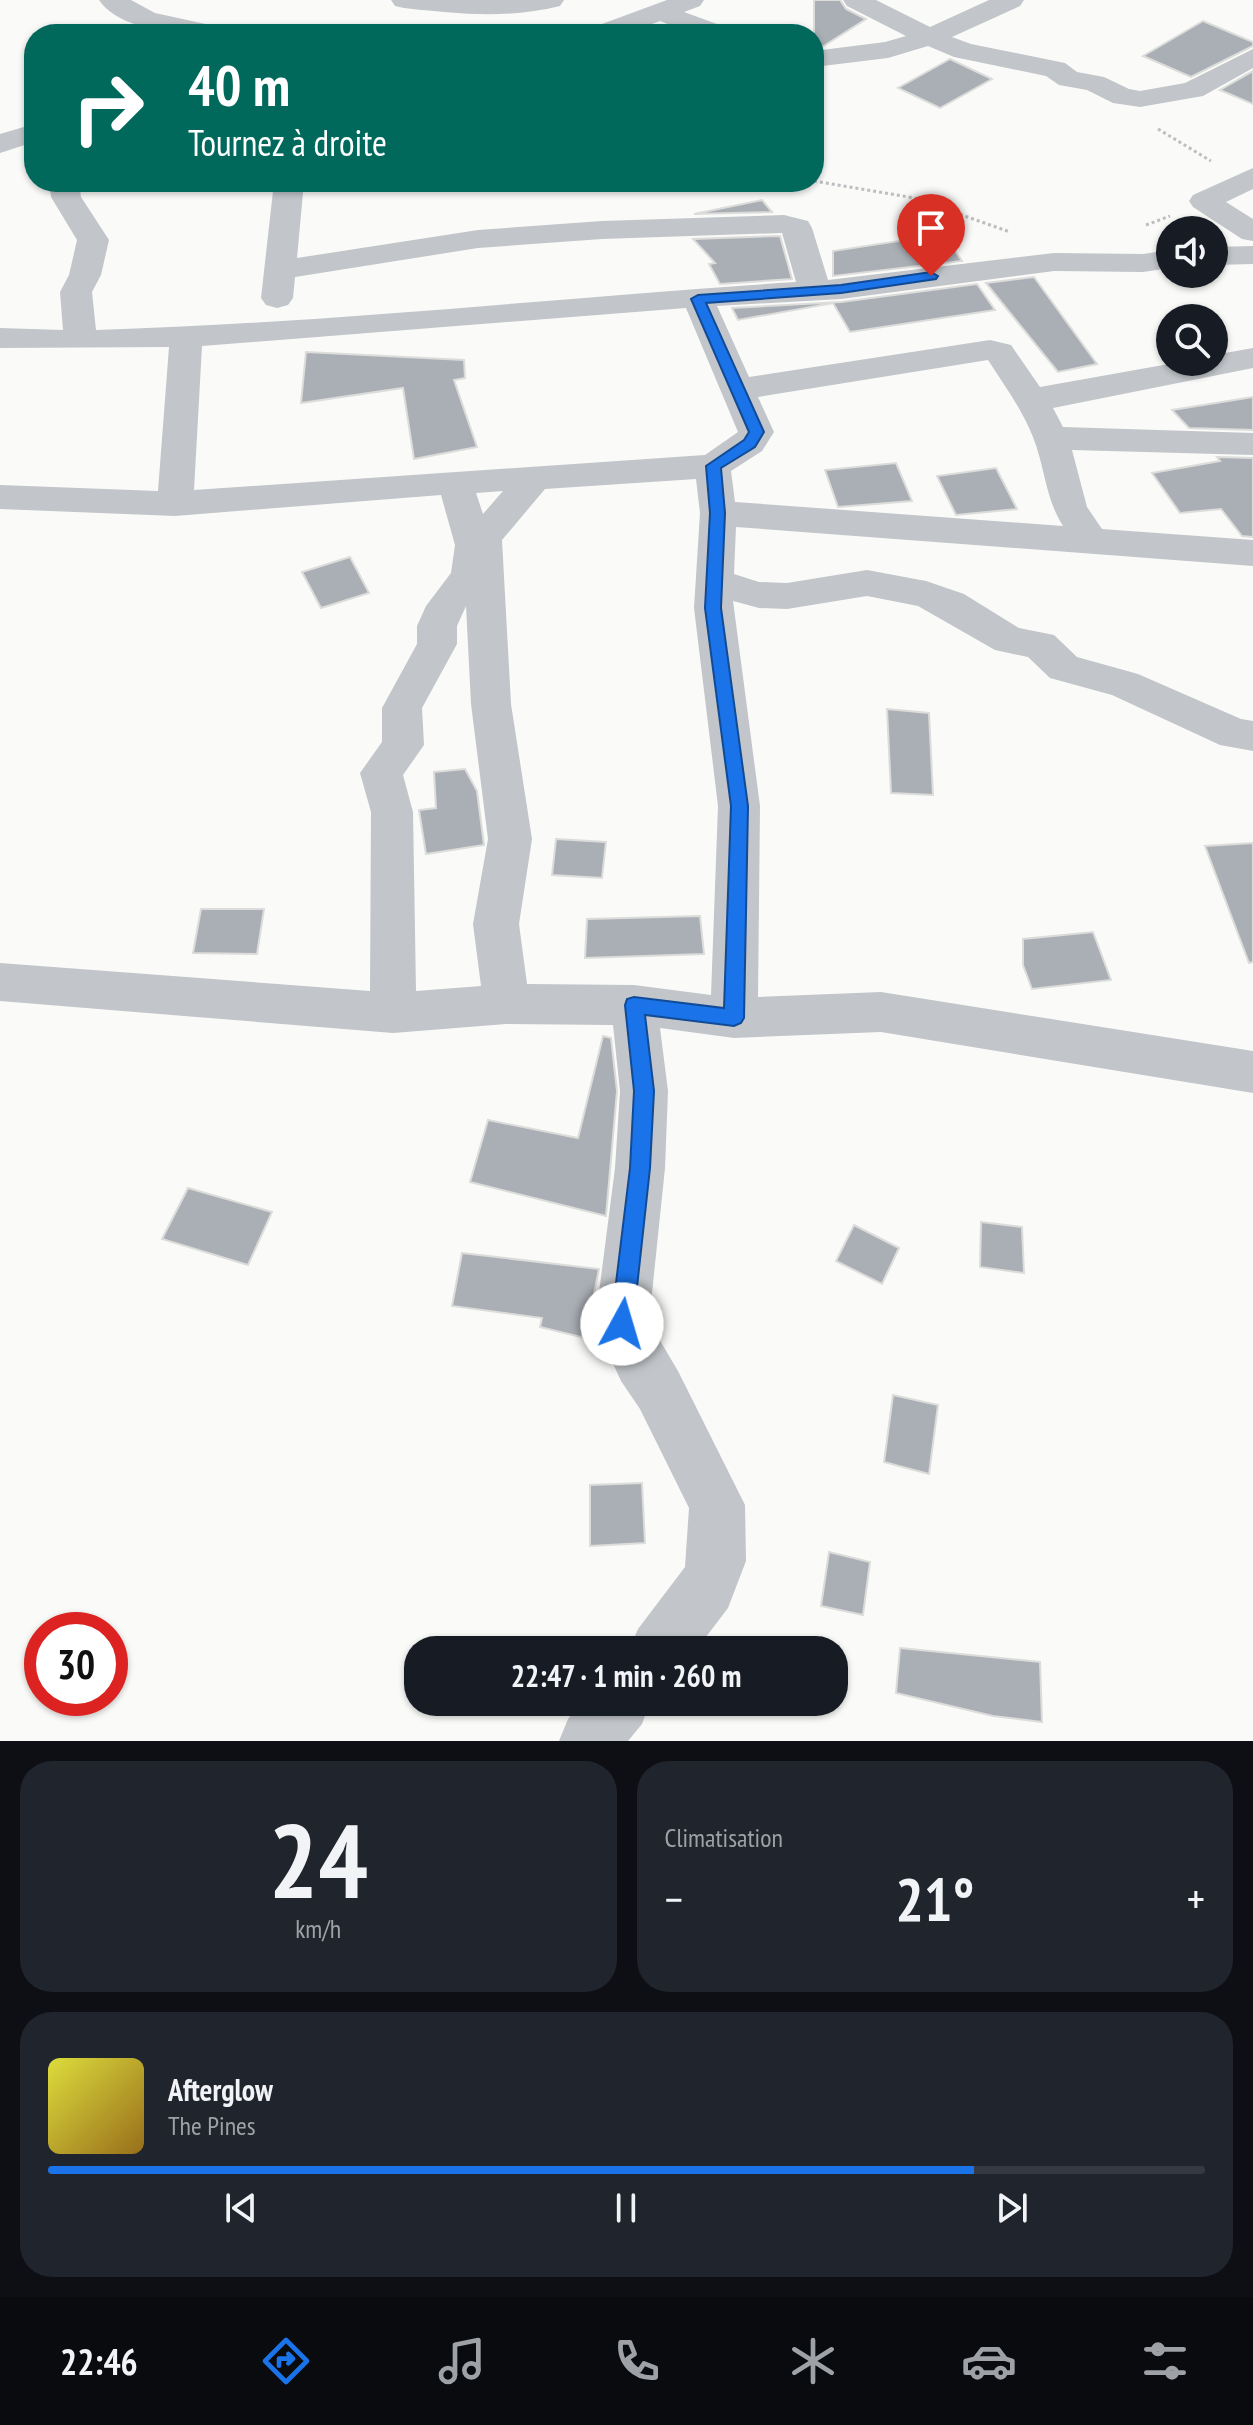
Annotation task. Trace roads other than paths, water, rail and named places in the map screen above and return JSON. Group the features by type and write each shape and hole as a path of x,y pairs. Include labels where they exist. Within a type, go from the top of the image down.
{"street":[{"path":"112,0 146,19 169,24"},
{"path":"404,0 490,8 522,7"},
{"path":"476,24 551,0"},
{"path":"628,24 691,0"},
{"path":"856,0 929,37 971,53 1055,69 1069,79 1094,83 1123,97 1140,99 1193,90 1253,57"},
{"path":"824,58 888,50 929,37 1011,0"},
{"path":"660,12 692,24"},
{"path":"0,144 24,136"},
{"path":"1250,179 1204,201 1253,232"},
{"path":"65,192 93,240 85,275 76,292 80,340"},
{"path":"272,332 282,270 288,192"},
{"path":"282,270 478,239 602,230 784,224 797,228 815,291"},
{"path":"1228,256 1253,255"},
{"path":"0,338 80,340 272,332 601,304 815,291 1054,262 1156,261"},
{"path":"0,497 175,504 294,493 713,466 750,443 756,432 698,299"},
{"path":"175,504 186,337"},
{"path":"736,390 990,350 1004,356 1031,399 1051,438 1069,507 1091,542"},
{"path":"1031,399 1253,358"},
{"path":"1051,438 1253,444"},
{"path":"713,466 718,513 713,608 739,806 734,1018"},
{"path":"506,1004 496,924 510,839 491,704 482,547 484,537 536,476"},
{"path":"393,1013 392,812 381,773 403,745 402,708 437,644 437,626 445,606 469,576 474,545 455,483"},
{"path":"718,513 1253,553"},
{"path":"714,582 759,595 787,596 867,583 926,594 1009,640 1040,645 1064,668 1124,684 1235,734 1253,736"},
{"path":"0,982 393,1013 506,1004 634,1005 734,1018 881,1012 1253,1072"},
{"path":"634,1005 644,1091 640,1168 622,1324 717,1505 717,1561 707,1587 670,1636"},
{"path":"590,1741 609,1716"}]}
